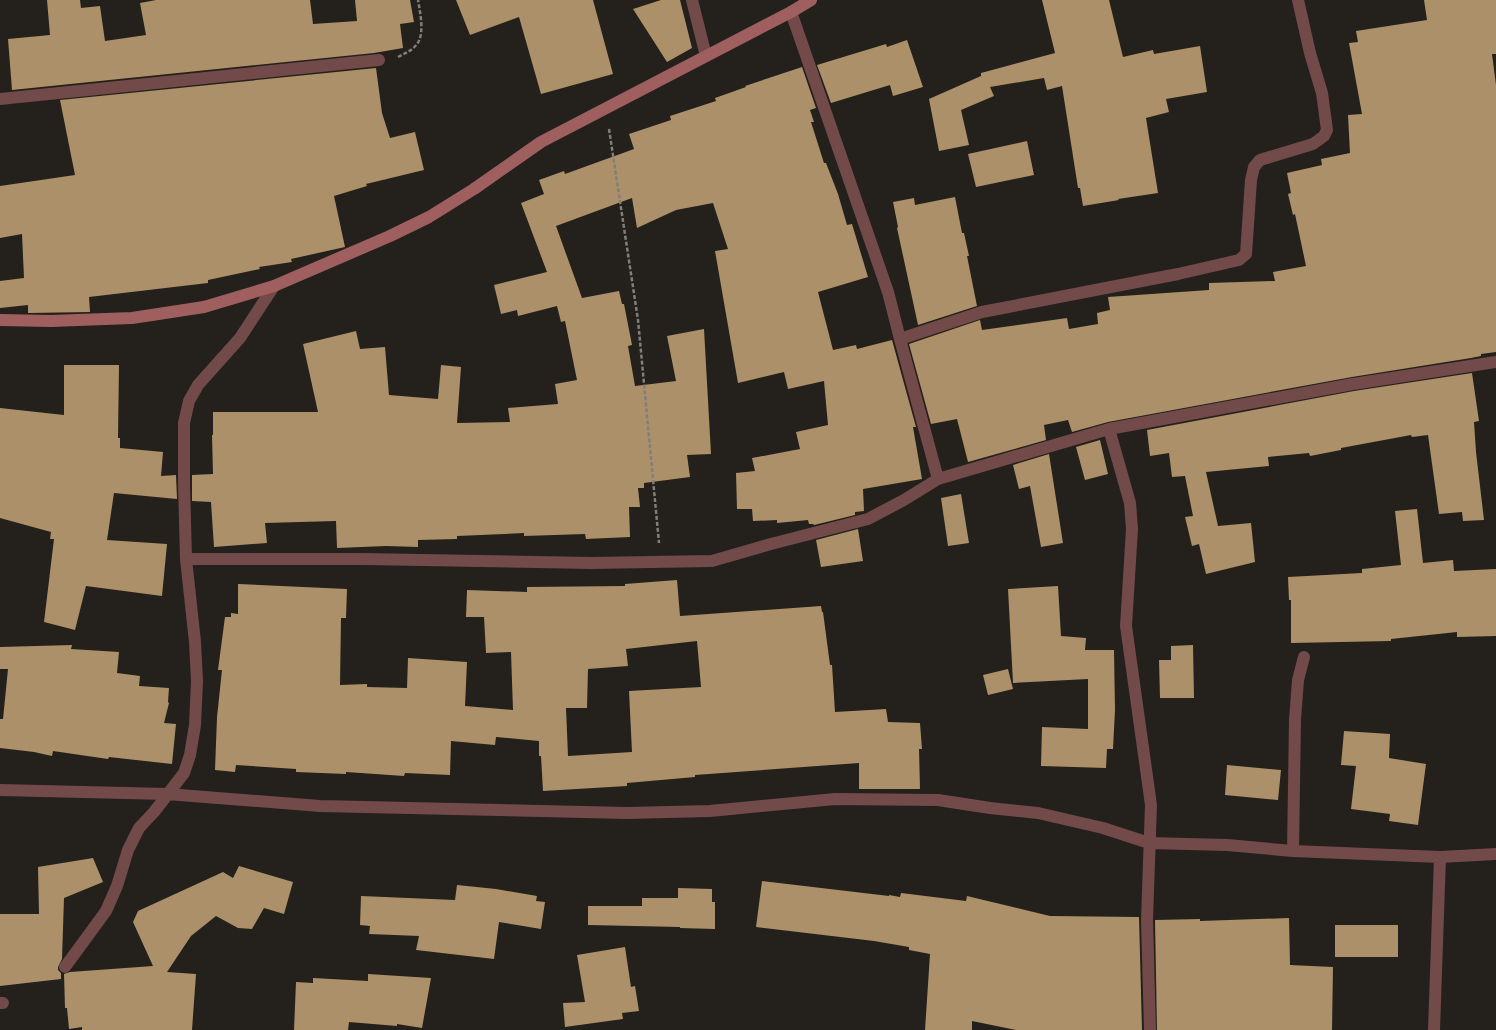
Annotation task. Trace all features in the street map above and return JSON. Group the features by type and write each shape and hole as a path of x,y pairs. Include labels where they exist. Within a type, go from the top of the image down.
{"street":[{"path":"692,0 706,56"},
{"path":"0,320 52,321 132,318 204,307 274,286 429,218 474,189 541,142 812,0"},
{"path":"900,339 982,312 1178,274 1239,260 1246,254 1251,180 1254,167 1260,160 1313,144 1324,136 1327,130 1322,93 1310,53 1301,1"},
{"path":"791,12 888,292 938,479"},
{"path":"0,99 379,60"},
{"path":"65,967 106,911 117,886 128,850 138,828 154,812 184,773 190,755 195,725 197,681 195,642 186,559 184,423 189,401 198,385 222,360 240,338 274,286"},
{"path":"186,559 362,559 591,563 712,561 868,519 904,500 938,479 1109,429 1353,384 1496,362"},
{"path":"1109,429 1130,502 1132,529 1126,626 1151,805 1147,920 1150,1030"},
{"path":"1293,851 1295,720 1298,680 1304,658"},
{"path":"0,790 167,794 320,806 627,813 710,812 835,799 938,800 990,808 1038,813 1102,828 1149,843 1227,845 1293,851 1440,856 1496,854"},
{"path":"1434,1030 1440,856"}],"path":[{"path":"379,60 395,58 410,51 418,43 421,29 421,15 418,0"},
{"path":"606,108 638,320 661,561"}],"building":[{"path":"47,0 80,0 81,8 100,6 105,41 146,35 140,3 156,0 310,0 313,24 357,21 355,0 410,0 414,22 400,24 403,48 374,53 12,90 8,39 50,35"},
{"path":"456,0 593,0 613,74 541,94 519,17 470,35"},
{"path":"661,0 680,0 692,48 667,62 633,9"},
{"path":"1042,0 1109,0 1123,57 1153,50 1154,54 1200,46 1207,92 1166,99 1169,112 1146,118 1158,193 1083,206 1080,188 1078,188 1062,86 1047,90 1044,78 990,87 994,96 961,110 969,145 939,151 929,99 981,76 981,73 1055,53"},
{"path":"1424,0 1496,0 1496,54 1492,54 1496,85 1496,352 1481,354 1481,356 1471,358 1352,377 1108,422 1072,432 1068,420 1044,425 1046,440 968,462 957,419 931,424 909,344 980,320 982,330 1067,318 1069,329 1098,324 1097,313 1110,310 1108,297 1209,290 1209,283 1275,281 1273,272 1306,266 1295,214 1293,215 1288,194 1291,193 1287,173 1322,165 1321,159 1350,153 1348,115 1362,114 1349,43 1358,42 1356,31 1427,20"},
{"path":"907,40 923,87 893,96 890,85 831,103 817,65 886,44 887,47"},
{"path":"802,67 816,108 810,110 814,122 811,122 824,163 826,163 838,194 847,225 852,224 868,277 818,292 833,350 856,345 857,349 892,340 916,427 913,427 922,479 863,489 864,511 855,512 855,515 814,525 809,524 808,520 777,523 777,520 753,521 752,509 737,509 736,473 755,471 752,458 800,449 796,432 828,425 824,381 788,389 784,372 738,383 715,251 728,249 713,203 676,210 637,228 632,198 556,226 582,298 619,291 622,304 624,304 632,345 628,346 635,386 676,381 667,336 704,329 711,454 687,455 690,477 644,483 644,488 638,488 640,507 629,507 630,537 586,539 585,534 524,536 524,533 457,536 457,539 418,540 418,547 386,546 337,548 336,521 265,523 267,543 214,547 211,502 192,501 192,475 213,474 213,412 318,412 303,344 356,331 360,349 385,347 389,395 438,399 441,365 461,367 457,423 510,422 508,408 558,404 555,384 577,380 565,321 561,322 557,306 518,316 517,310 501,314 494,285 547,272 521,203 544,194 539,180 564,171 565,174 634,149 629,134 671,120 670,116 716,101 715,98 746,87 745,86"},
{"path":"376,68 382,113 390,138 415,132 424,170 366,184 367,186 334,196 345,247 291,259 292,262 259,267 260,269 208,280 208,283 89,297 90,312 28,313 28,305 0,308 0,281 24,278 22,234 0,238 0,186 75,175 60,100"},
{"path":"1027,141 1034,175 976,187 968,154"},
{"path":"955,197 962,233 964,233 969,256 967,256 977,306 918,325 897,228 893,202 914,198 915,205"},
{"path":"64,365 119,365 118,438 120,438 120,448 163,452 161,476 176,475 177,499 114,493 107,540 167,544 162,596 86,586 75,630 44,622 54,539 50,539 51,532 0,518 0,408 64,415"},
{"path":"1472,373 1479,421 1474,422 1484,520 1463,521 1462,512 1439,514 1428,435 1412,437 1411,435 1341,448 1341,450 1310,456 1309,453 1268,457 1269,466 1206,472 1218,526 1251,523 1255,562 1206,574 1199,544 1192,546 1185,517 1193,516 1185,476 1172,477 1169,453 1150,456 1147,430 1354,391"},
{"path":"1100,440 1108,474 1085,480 1076,447"},
{"path":"1049,454 1063,543 1041,547 1030,486 1019,489 1013,465"},
{"path":"961,494 969,543 948,546 941,498"},
{"path":"1417,509 1423,563 1453,560 1454,571 1496,569 1496,636 1457,637 1457,632 1391,639 1391,641 1291,643 1291,600 1289,600 1288,577 1362,573 1362,569 1401,565 1395,511"},
{"path":"858,529 863,561 821,567 816,540"},
{"path":"677,580 680,616 821,606 830,665 832,665 835,712 886,709 888,722 920,723 922,749 919,749 920,789 859,789 859,763 695,775 695,777 627,783 627,786 543,791 539,741 496,737 495,745 451,741 450,775 405,773 404,776 346,772 346,774 296,772 296,769 236,765 235,772 215,770 217,717 222,670 218,670 225,617 231,617 231,613 238,614 238,584 347,589 346,618 341,618 340,685 367,684 367,687 407,688 408,658 467,662 465,706 513,710 511,652 486,653 484,617 466,617 467,590 527,592 527,587 625,586 625,584","holes":["697,641 701,687 629,691 632,752 568,756 566,708 587,708 588,669 628,666 626,649"]},
{"path":"1058,586 1061,636 1086,638 1085,650 1114,650 1115,710 1113,749 1107,749 1106,768 1041,766 1042,727 1088,729 1088,679 1013,683 1008,589"},
{"path":"72,645 71,649 119,652 117,673 140,676 139,686 169,688 169,703 164,723 176,724 172,764 109,757 108,759 53,751 52,756 34,752 0,748 0,719 3,719 8,669 0,669 0,647"},
{"path":"1193,645 1194,698 1160,698 1159,660 1171,660 1171,646"},
{"path":"1008,669 1013,689 988,695 983,675"},
{"path":"1344,731 1390,734 1389,758 1426,764 1418,825 1389,821 1390,814 1351,809 1356,766 1341,765"},
{"path":"1227,765 1281,770 1278,800 1225,795"},
{"path":"93,858 103,882 64,898 62,959 58,967 58,970 61,973 61,979 0,986 0,914 39,914 38,867"},
{"path":"239,866 293,882 284,914 264,908 252,929 238,928 216,916 191,936 167,972 196,974 192,1030 82,1030 82,1027 69,1029 67,1008 65,1008 64,974 70,972 153,966 133,922 138,911 223,872 233,878"},
{"path":"762,881 900,897 901,893 966,901 967,896 1050,916 1139,917 1142,1030 1016,1030 972,1021 972,1030 925,1030 930,954 909,950 909,947 874,941 756,927"},
{"path":"457,885 496,889 537,896 536,901 545,902 541,929 499,922 494,959 416,950 419,936 369,934 370,926 360,925 361,896 455,900"},
{"path":"678,888 712,889 712,902 715,902 715,929 588,925 588,906 642,906 642,898 678,898"},
{"path":"1289,918 1290,965 1333,967 1332,1030 1157,1030 1155,920 1200,919 1200,921"},
{"path":"1335,925 1398,925 1398,957 1335,957"},
{"path":"625,947 631,987 635,986 639,1011 622,1013 623,1019 565,1027 563,1003 585,1002 577,955"},
{"path":"368,974 431,978 422,1028 397,1024 397,1026 349,1022 348,1030 294,1030 296,982 313,983 313,978 368,981"}]}
